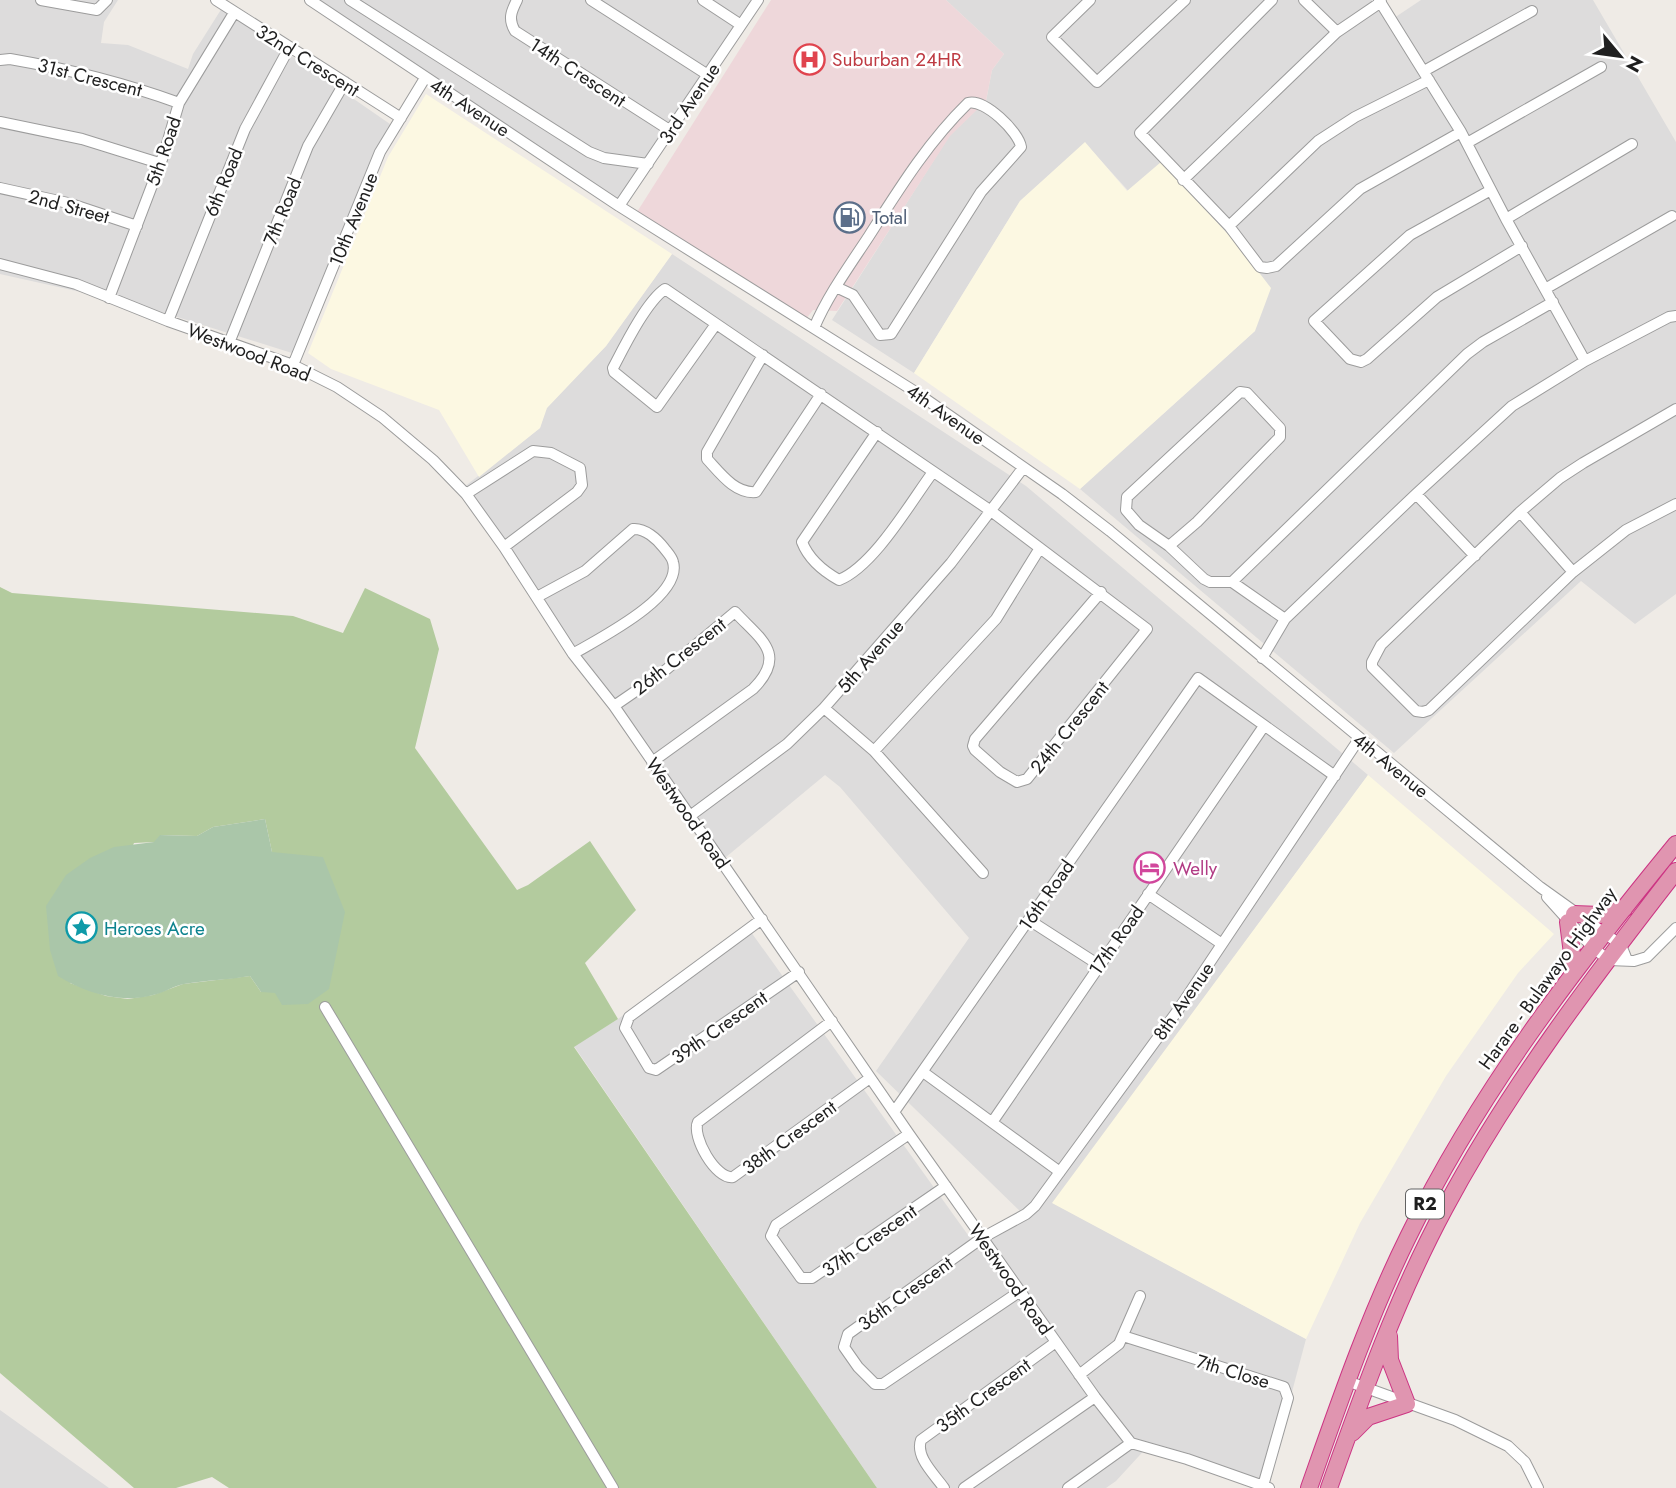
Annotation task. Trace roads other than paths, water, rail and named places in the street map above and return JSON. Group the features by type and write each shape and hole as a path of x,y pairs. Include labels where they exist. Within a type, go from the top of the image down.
{"highway":[{"name":"Harare - Bulawayo Highway","path":"1309,1488 1346,1381 1397,1259 1431,1193 1511,1059 1574,970 1676,844"},
{"name":"Harare - Bulawayo Highway","path":"1329,1488 1366,1388 1418,1262 1469,1166 1538,1056 1609,960 1624,953 1676,871"},
{"path":"1574,970 1571,918 1624,909"},
{"path":"1346,1441 1368,1418 1407,1404 1390,1360 1389,1330"}],"street":[{"path":"41,0 96,10 107,0"},
{"name":"32nd Crescent","path":"216,0 401,118"},
{"name":"4th Avenue","path":"310,0 619,206 914,391 1110,531 1540,887 1571,918"},
{"path":"350,0 589,152 604,158 648,164"},
{"name":"14th Crescent","path":"517,0 510,17 515,31 671,131"},
{"path":"591,0 708,75"},
{"path":"703,0 741,25"},
{"name":"3rd Avenue","path":"619,206 758,0"},
{"path":"1090,0 1052,37 1097,82 1185,0"},
{"path":"1272,0 1140,133 1229,226 1260,267 1276,266 1360,189 1461,132"},
{"path":"1304,0 1338,32"},
{"path":"1183,180 1338,32 1380,1 1461,132 1506,219 1586,361"},
{"path":"1229,226 1318,141 1532,11"},
{"name":"5th Road","path":"109,298 179,103 234,13"},
{"name":"6th Road","path":"168,321 245,129 289,48"},
{"name":"31st Crescent","path":"0,60 10,59 75,71 126,84 179,103"},
{"path":"1467,143 1601,67"},
{"name":"10th Avenue","path":"293,365 380,152 425,78"},
{"name":"7th Road","path":"229,343 308,146 345,82"},
{"path":"814,328 836,287 943,127 968,103 985,105 1021,142 1019,151 981,192 891,334 880,335 853,295 836,287"},
{"path":"0,122 82,139 159,163"},
{"path":"1506,219 1632,144"},
{"name":"2nd Street","path":"0,188 68,203 137,226"},
{"path":"1491,190 1410,235 1314,321 1350,359 1361,362 1437,297 1521,246"},
{"path":"1545,289 1672,216"},
{"name":"Westwood Road","path":"0,264 76,284 168,321 293,365 337,387 382,417 419,447 466,494 504,547 573,654 614,706 1019,1292 1094,1397 1131,1443"},
{"path":"716,324 657,407 624,382 613,368 654,300 665,289 991,511 1101,592"},
{"path":"1232,582 1467,354 1553,302"},
{"path":"1262,658 1285,619 1512,406 1586,361 1669,317 1676,316"},
{"path":"763,355 707,452 707,459 738,489 748,493 756,492 821,394"},
{"path":"1169,546 1198,522 1280,437 1280,428 1247,393 1240,392 1126,497 1126,510 1139,525 1169,546 1204,579 1210,582 1232,582 1285,619"},
{"path":"1676,409 1560,478 1520,512 1381,645 1372,667 1419,712 1429,710 1573,572 1626,530 1676,504"},
{"path":"877,432 802,542 812,560 829,575 839,580 854,573 876,551 933,472"},
{"path":"466,494 533,451 551,453 580,468 582,485 577,492 504,547"},
{"name":"5th Avenue","path":"690,816 787,744 824,708 951,563 1023,468"},
{"path":"1416,494 1475,555"},
{"path":"1520,512 1573,572"},
{"path":"537,597 585,571 633,529 638,528 651,535 673,561 674,574 668,587 652,603 632,619 573,654"},
{"path":"874,751 996,619 1040,548"},
{"name":"24th Crescent","path":"1101,592 1147,629 1027,779 1017,782 1000,772 975,750 973,746 976,736 1101,592"},
{"name":"26th Crescent","path":"614,706 662,673 735,612 769,649 769,668 754,689 652,762"},
{"name":"16th Road","path":"894,1112 1198,678 1264,726"},
{"path":"824,708 874,751 984,873"},
{"path":"1264,726 1335,776"},
{"name":"17th Road","path":"993,1121 1264,726"},
{"name":"8th Avenue","path":"982,1238 1031,1210 1060,1172 1178,1010 1359,739"},
{"path":"1148,894 1222,944"},
{"path":"1571,918 1605,933 1624,953 1638,960 1652,954 1676,929"},
{"path":"1571,918 1593,948 1609,960"},
{"name":"39th Crescent","path":"762,919 629,1017 625,1028 649,1068 656,1070 799,972"},
{"path":"1029,920 1099,965"},
{"path":"325,1007 613,1488"},
{"name":"38th Crescent","path":"832,1021 698,1122 695,1128 697,1136 709,1161 722,1175 733,1177 870,1078"},
{"path":"923,1072 1060,1172"},
{"name":"37th Crescent","path":"909,1134 776,1224 771,1236 779,1250 801,1278 812,1278 946,1186"},
{"name":"36th Crescent","path":"982,1238 848,1334 845,1347 851,1357 874,1384 884,1384 1019,1292"},
{"path":"1079,1376 1119,1343 1140,1296"},
{"name":"7th Close","path":"1124,1336 1284,1387 1288,1398 1266,1487"},
{"name":"35th Crescent","path":"944,1488 921,1455 921,1440 1056,1342"},
{"path":"1346,1381 1481,1432 1508,1446 1525,1462 1538,1488"},
{"path":"964,1488 1094,1397"},
{"path":"1068,1488 1131,1443 1266,1487"}],"place":[{"name":"Suburban 24HR","path":"809,59"},
{"name":"Total","path":"849,217"},
{"name":"Welly","path":"1150,868"},
{"name":"Heroes Acre","path":"81,928"}]}
